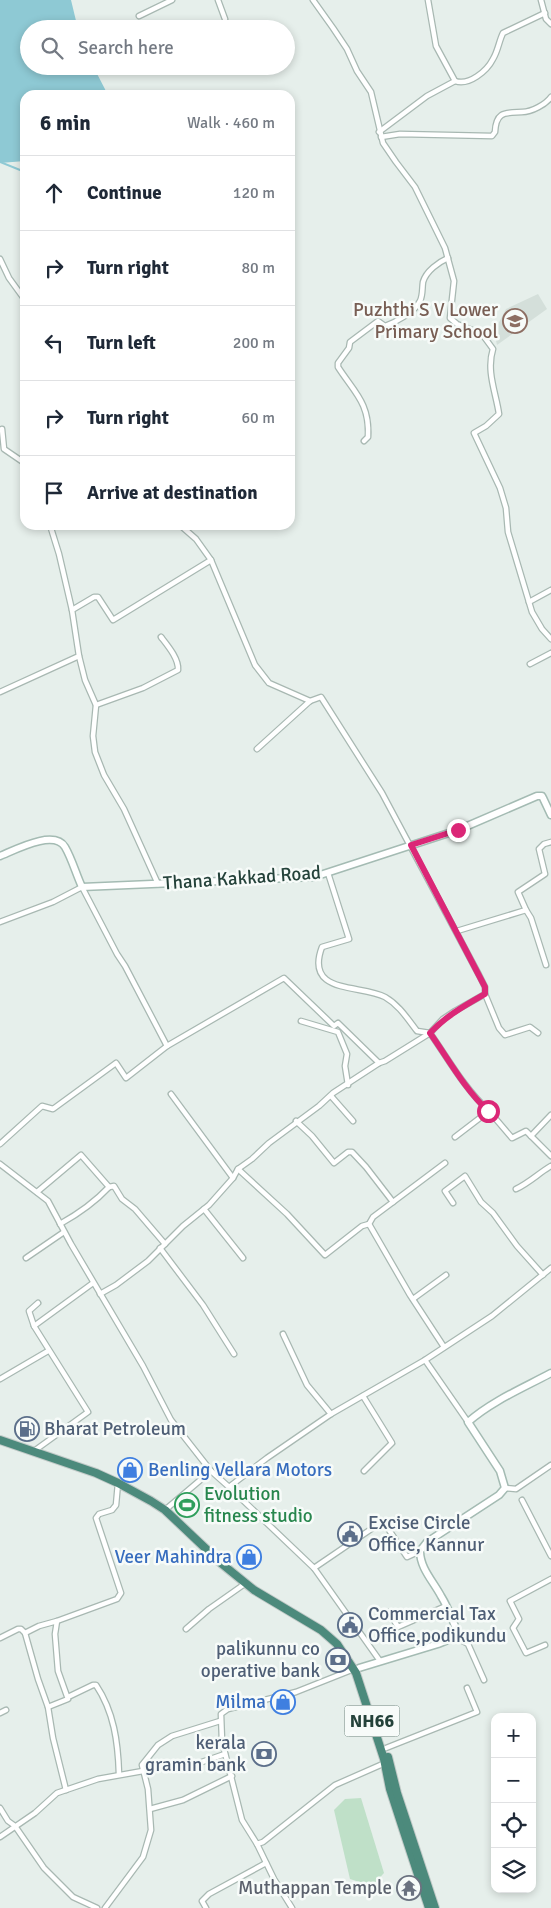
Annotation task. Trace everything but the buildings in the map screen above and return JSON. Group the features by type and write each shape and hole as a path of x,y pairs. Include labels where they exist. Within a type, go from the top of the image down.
{"highway":[{"name":"NH66","path":"0,1440 118,1482 165,1510 222,1564 246,1583 255,1586 332,1632 350,1653 357,1668 386,1748 397,1793 435,1908"},
{"name":"NH66","path":"357,1668 393,1797 429,1908"}],"main road":[{"name":"Thana Kakkad Road","path":"82,887 314,877 458,830 539,796 543,798 551,815"},
{"path":"0,856 45,839 58,841 64,846 82,887"},
{"path":"357,1668 438,1644 455,1637 457,1631 446,1606 420,1561 420,1550 427,1542 499,1495 505,1488 500,1471 468,1422 513,1393 551,1373"}],"street":[{"path":"139,16 172,0"},
{"path":"218,0 225,19"},
{"path":"312,0 347,49 357,71 371,92 380,134 396,162 415,187 448,258 455,290 450,318 457,324 482,334 493,349 492,383 499,414 497,418 474,433 500,488 506,508 508,532 529,602 537,622 551,639"},
{"path":"428,0 436,46 455,81 461,83 474,79 492,61 504,33 545,13"},
{"path":"541,0 546,19 551,24"},
{"path":"380,134 427,96 455,81"},
{"path":"380,134 492,136 495,132 495,122 499,116 514,111 533,110 551,97"},
{"path":"364,441 368,437 368,430 363,405 355,389 338,367 338,363 349,348 350,342 378,321 385,326 412,310 421,299 424,280 428,273 448,258"},
{"path":"0,259 9,278 20,293"},
{"path":"2,429 4,449 20,460"},
{"path":"52,530 72,610 79,656 85,680 96,705 93,736 94,752 104,775 124,809 158,884"},
{"path":"186,530 196,539 211,560 256,665 269,683 310,701"},
{"path":"72,610 94,597 98,597 113,620 211,560"},
{"path":"529,602 551,590"},
{"path":"96,705 143,688 178,670 179,665 170,648 161,637"},
{"path":"530,664 551,652"},
{"path":"0,692 79,656"},
{"path":"257,749 310,701 321,696 382,792 411,845 485,987 485,994 499,1028 505,1035 530,1027 538,1033"},
{"path":"546,965 531,918 518,892 545,874 539,849 544,844 551,842"},
{"path":"328,873 349,939 322,948 317,961 321,972 338,987 383,996 397,1004 416,1031 430,1033"},
{"path":"0,922 53,902 82,887 167,1046"},
{"path":"457,931 526,910"},
{"path":"0,1144 42,1106 53,1109 116,1064 126,1078 167,1046 284,978 334,1026 338,1023 379,1063"},
{"path":"100,1294 148,1261 182,1226 204,1209 234,1178 238,1169 296,1121 379,1063 430,1033 449,1015 485,994"},
{"path":"300,1021 338,1032 347,1054 345,1066 348,1085"},
{"path":"430,1033 453,1070 473,1097 512,1138 526,1131 551,1155"},
{"path":"171,1094 234,1178"},
{"path":"331,1096 353,1121"},
{"path":"455,1137 488,1111"},
{"path":"531,1136 551,1115"},
{"path":"296,1121 312,1136 334,1163 348,1152 352,1152 393,1202"},
{"path":"38,1192 81,1156 109,1187"},
{"path":"238,1169 287,1214 325,1255 362,1226 369,1224 373,1218 445,1163"},
{"path":"0,1174 2,1165 48,1201 64,1232 143,1366 171,1420 211,1470 314,1568 380,1661"},
{"path":"516,1189 524,1186 538,1173 551,1166"},
{"path":"453,1203 446,1191 465,1176 481,1202 493,1213 517,1246 543,1275"},
{"path":"60,1224 96,1200 109,1187 114,1186 122,1198 136,1209 165,1244"},
{"path":"204,1209 242,1258"},
{"path":"369,1224 444,1347"},
{"path":"26,1258 64,1232"},
{"path":"160,1248 204,1305 234,1354"},
{"path":"228,1487 266,1458 331,1414 425,1360 492,1316 551,1268"},
{"path":"413,1299 446,1274"},
{"path":"34,1326 94,1283"},
{"path":"34,1451 88,1412 34,1326 29,1311 38,1303"},
{"path":"283,1334 307,1385 331,1414"},
{"path":"0,1379 48,1351"},
{"path":"425,1360 468,1422"},
{"path":"363,1396 392,1443 364,1471"},
{"path":"505,1488 516,1489 551,1465"},
{"path":"165,1510 211,1470"},
{"path":"25,1633 39,1626 117,1599 121,1593 96,1518 99,1514 112,1510 116,1506 118,1482"},
{"path":"522,1500 551,1556"},
{"path":"314,1568 383,1522 407,1557 420,1550"},
{"path":"545,1645 526,1653 513,1628 519,1619 510,1601 551,1579"},
{"path":"186,1628 246,1583"},
{"path":"389,1612 398,1627 446,1606"},
{"path":"57,1621 55,1634 58,1671 68,1697"},
{"path":"0,1638 18,1629 25,1633 48,1707 53,1738 66,1790"},
{"path":"455,1637 468,1644 484,1680"},
{"path":"292,1908 242,1820 226,1754 220,1722 221,1714 228,1709 302,1690 357,1668"},
{"path":"48,1707 96,1685 111,1716 118,1744 119,1774"},
{"path":"386,1748 477,1712 468,1688"},
{"path":"0,1713 6,1710"},
{"path":"105,1908 143,1857 151,1830 150,1808 142,1766 158,1745 172,1736 220,1722"},
{"path":"199,1763 226,1754"},
{"path":"257,1844 263,1842 335,1785 385,1763"},
{"path":"0,1837 35,1813 57,1793 98,1778 143,1771"},
{"path":"150,1808 183,1800 232,1776"},
{"path":"0,1808 8,1822 15,1826 44,1868 74,1897 97,1908"},
{"path":"206,1908 202,1901 208,1894 266,1863"}],"shaded area":[{"name":"Puzhthi S V Lower Primary School","path":"538,294 547,309 497,345 494,332 506,309"}],"green space":[{"path":"361,1798 384,1873 372,1886 350,1879 334,1810 345,1799"}],"water":[{"path":"0,0 71,0 76,20 20,20 20,75 98,75 105,90 20,90 20,161 0,163"}],"waterway":[{"path":"0,162 20,170"}],"place":[{"name":"Puzhthi S V Lower Primary School","path":"515,321"},
{"name":"Bharat Petroleum","path":"27,1429"},
{"name":"Benling Vellara Motors","path":"130,1470"},
{"name":"Evolution fitness studio","path":"187,1505"},
{"name":"Excise Circle Office, Kannur","path":"350,1534"},
{"name":"Veer Mahindra","path":"249,1557"},
{"name":"Commercial Tax Office,podikundu","path":"350,1625"},
{"name":"palikunnu co operative bank","path":"338,1660"},
{"name":"Milma","path":"283,1702"},
{"name":"kerala gramin bank","path":"264,1754"},
{"name":"Muthappan Temple","path":"409,1888"}],"route":[{"path":"458,830 411,845 485,987 485,994 455,1011 430,1033 453,1070 473,1097 488,1111"}]}
